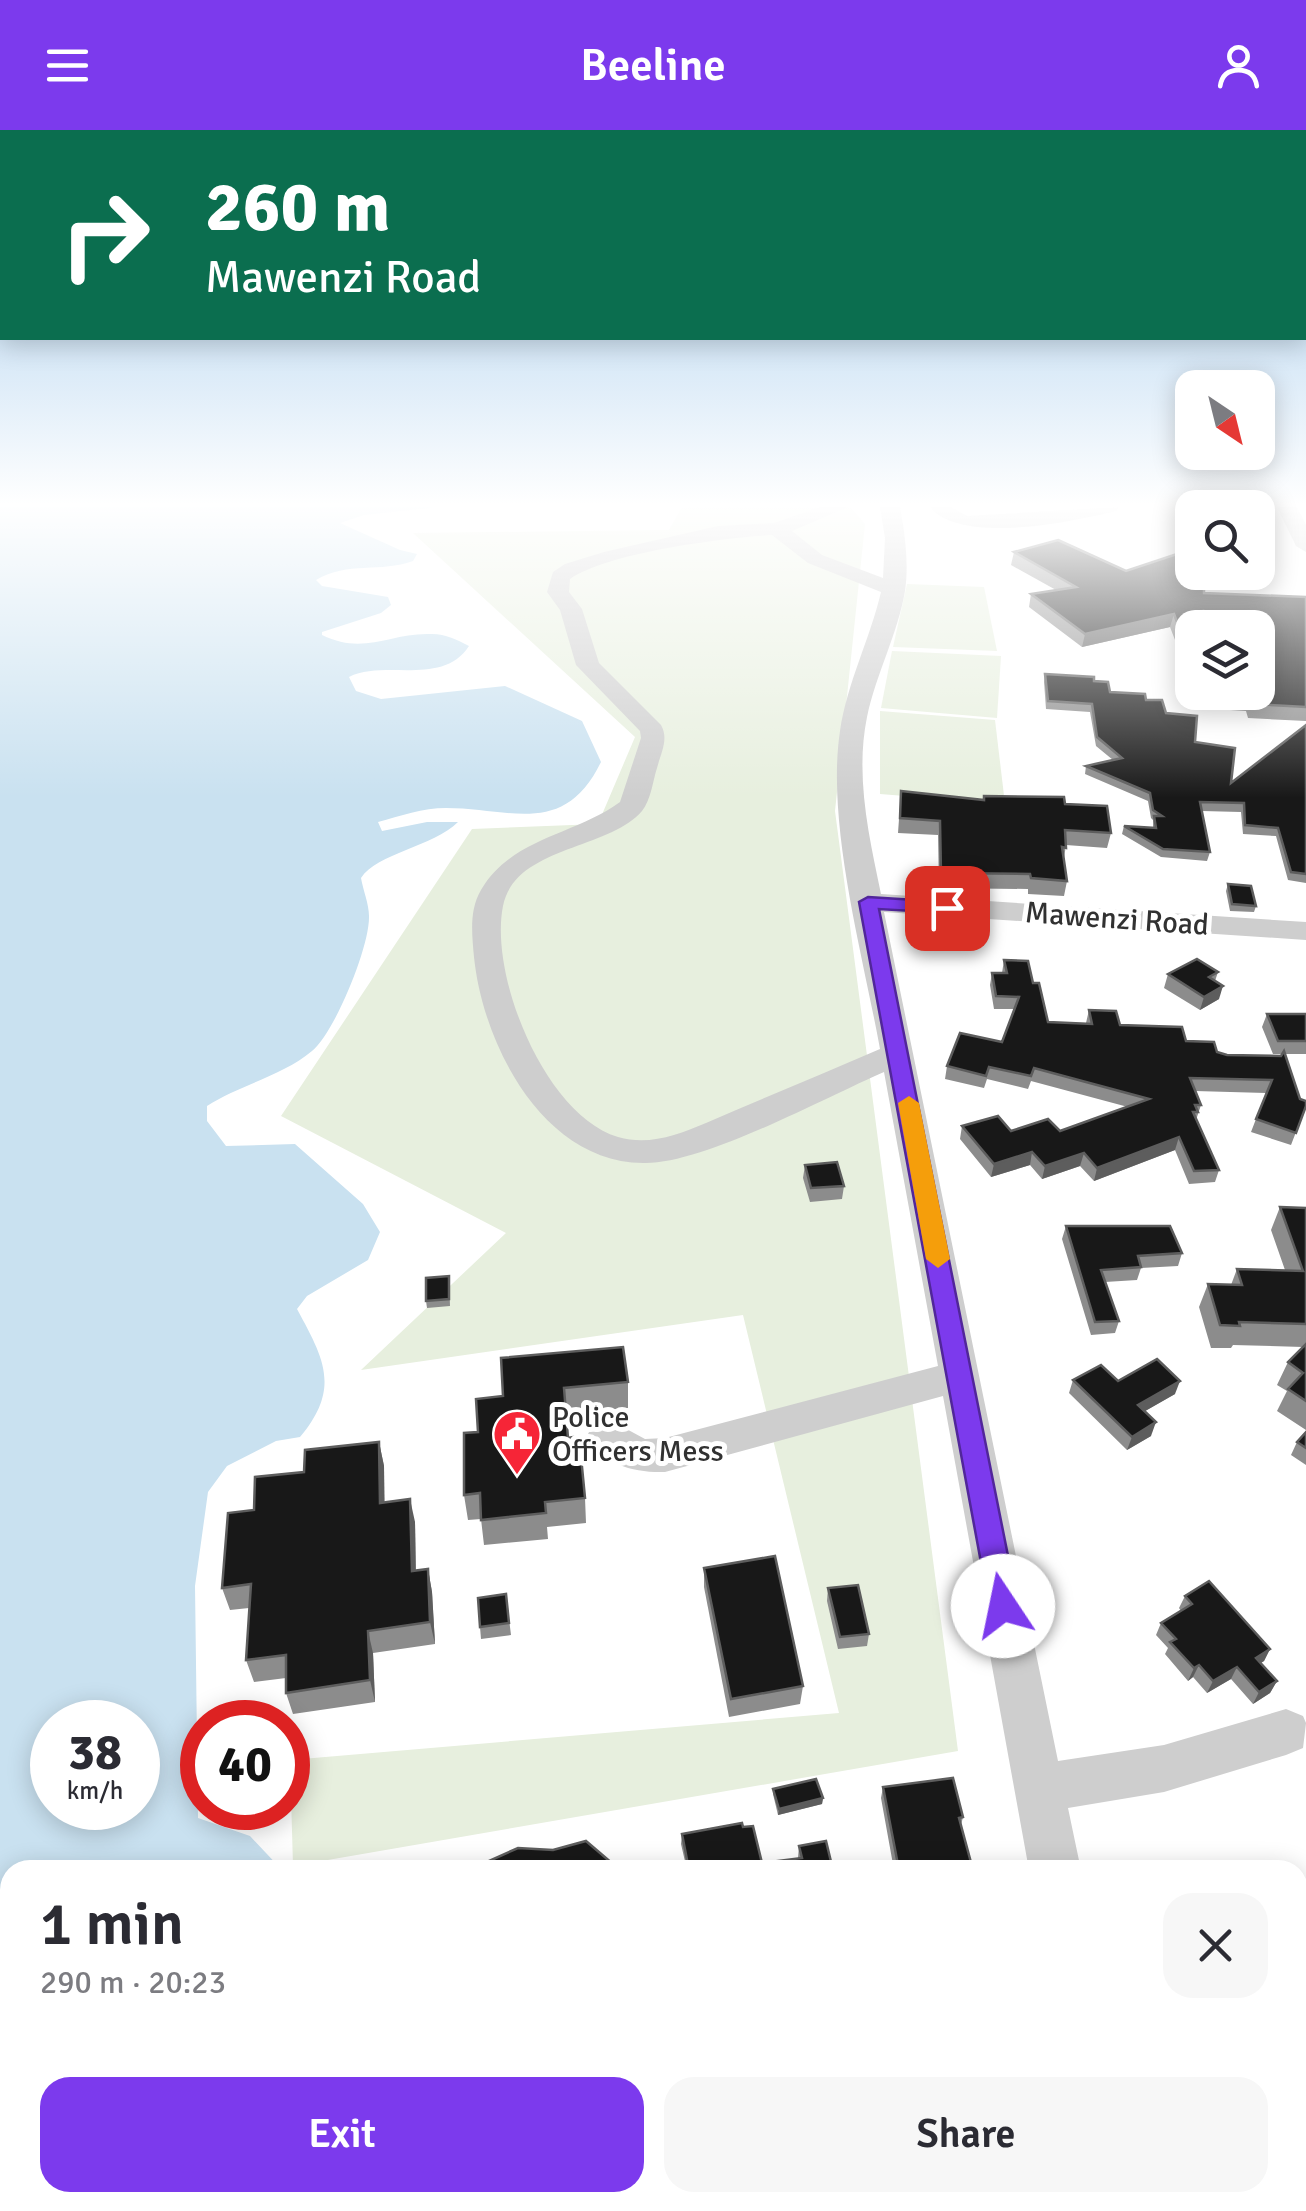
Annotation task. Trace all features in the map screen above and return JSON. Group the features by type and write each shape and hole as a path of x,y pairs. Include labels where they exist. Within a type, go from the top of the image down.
{"street":[{"path":"567,604 588,665 652,730 653,738 632,806 618,817 524,859 498,886 488,905 488,939 502,1021 551,1101 598,1143 660,1152 681,1147 899,1053"},
{"path":"890,604 855,716 848,776 854,831 1053,1860"},
{"name":"Mawenzi Road","path":"868,902 1304,934"},
{"path":"608,1436 639,1456 666,1455 960,1376"},
{"path":"1038,1786 1094,1782 1167,1769 1286,1732"}],"green space":[{"path":"490,604 857,604 835,811 958,1751 328,1860 293,1860 292,1830 310,1830 310,1758 839,1713 743,1315 361,1370 506,1233 281,1116 472,829 598,824 635,737"},
{"path":"903,604 987,604 997,651 893,647"},
{"path":"892,651 1001,656 997,718 881,708"},
{"path":"880,711 995,720 1005,804 880,794"}],"water":[{"path":"0,604 391,604 381,613 322,635 337,641 365,643 437,634 469,646 444,666 379,670 349,677 356,691 381,699 505,686 582,721 601,762 586,786 553,810 534,814 437,808 378,822 382,831 427,822 458,822 435,838 379,862 361,878 369,916 364,947 340,1008 321,1041 288,1067 207,1106 207,1121 226,1146 295,1144 363,1204 380,1232 368,1260 307,1296 297,1309 315,1343 324,1373 321,1403 313,1419 300,1437 276,1441 227,1466 208,1492 195,1586 196,1700 180,1700 180,1830 233,1830 250,1836 273,1860 0,1860"}],"building":[{"path":"1045,604 1306,604 1306,707 1275,705 1275,610 1175,610 1174,614 1085,634"},
{"path":"1045,674 1094,677 1094,681 1108,682 1110,692 1145,694 1146,700 1162,700 1166,713 1197,716 1195,742 1235,748 1231,783 1306,725 1306,874 1291,872 1278,828 1245,825 1244,803 1200,802 1210,852 1163,849 1124,826 1156,828 1154,816 1162,816 1153,810 1150,793 1086,766 1122,758 1097,737 1092,704 1048,701"},
{"path":"901,791 984,800 984,796 1064,797 1065,804 1107,806 1111,833 1065,830 1066,848 1062,847 1067,881 1031,878 1030,874 941,873 940,821 900,818"},
{"path":"1228,884 1251,886 1256,906 1232,904"},
{"path":"1197,959 1218,972 1209,977 1223,986 1204,997 1168,974"},
{"path":"1004,960 1028,961 1033,983 1039,983 1048,1022 1092,1024 1089,1010 1116,1011 1120,1025 1182,1027 1186,1041 1214,1042 1217,1052 1227,1055 1281,1056 1284,1051 1300,1099 1306,1101 1296,1133 1256,1119 1272,1080 1190,1078 1201,1105 1195,1105 1198,1112 1193,1112 1219,1170 1194,1171 1179,1137 1097,1168 1084,1153 1045,1166 1032,1152 994,1164 962,1126 998,1116 1011,1131 1048,1119 1060,1131 1149,1099 1034,1068 1031,1076 989,1067 986,1076 947,1066 960,1033 1002,1042 1019,997 996,996 992,973 1007,973"},
{"path":"1267,1014 1306,1014 1306,1041 1278,1041"},
{"path":"837,1162 844,1186 811,1188 805,1165"},
{"path":"1280,1207 1306,1208 1306,1324 1220,1325 1208,1284 1242,1285 1237,1269 1303,1271"},
{"path":"1066,1226 1170,1226 1182,1253 1138,1256 1141,1267 1101,1270 1119,1321 1095,1322"},
{"path":"449,1276 449,1299 426,1301 426,1278"},
{"path":"1306,1344 1306,1401 1288,1389 1303,1373 1288,1362"},
{"path":"623,1347 628,1382 564,1388 568,1438 579,1436 585,1498 545,1502 546,1513 481,1520 480,1493 464,1495 464,1433 478,1432 476,1399 503,1396 501,1358"},
{"path":"1157,1359 1180,1381 1138,1405 1156,1422 1132,1437 1073,1380 1101,1365 1118,1381"},
{"path":"1306,1432 1306,1448 1297,1442"},
{"path":"379,1442 380,1503 410,1499 412,1571 428,1569 430,1622 368,1631 370,1680 286,1693 286,1655 246,1660 251,1584 222,1588 228,1513 254,1510 255,1477 304,1472 305,1450"},
{"path":"775,1556 803,1686 731,1699 704,1568"},
{"path":"1209,1581 1270,1649 1256,1658 1277,1681 1259,1692 1237,1667 1213,1681 1199,1665 1194,1668 1170,1642 1176,1639 1161,1623 1192,1604 1185,1596"},
{"path":"858,1585 869,1634 840,1637 828,1588"},
{"path":"506,1594 509,1623 480,1627 478,1598"},
{"path":"953,1778 970,1860 897,1860 883,1787"},
{"path":"816,1779 823,1798 779,1809 773,1789"},
{"path":"742,1823 743,1827 753,1826 761,1860 687,1860 682,1834"},
{"path":"586,1841 608,1860 491,1860 518,1848 553,1850"},
{"path":"826,1841 831,1860 786,1860 802,1858 799,1846"}],"slow traffic":[{"path":"909,1103 938,1259"}],"place":[{"name":"Police Officers Mess","path":"517,1476"}],"route":[{"path":"947,908 868,902 1003,1606"}]}
